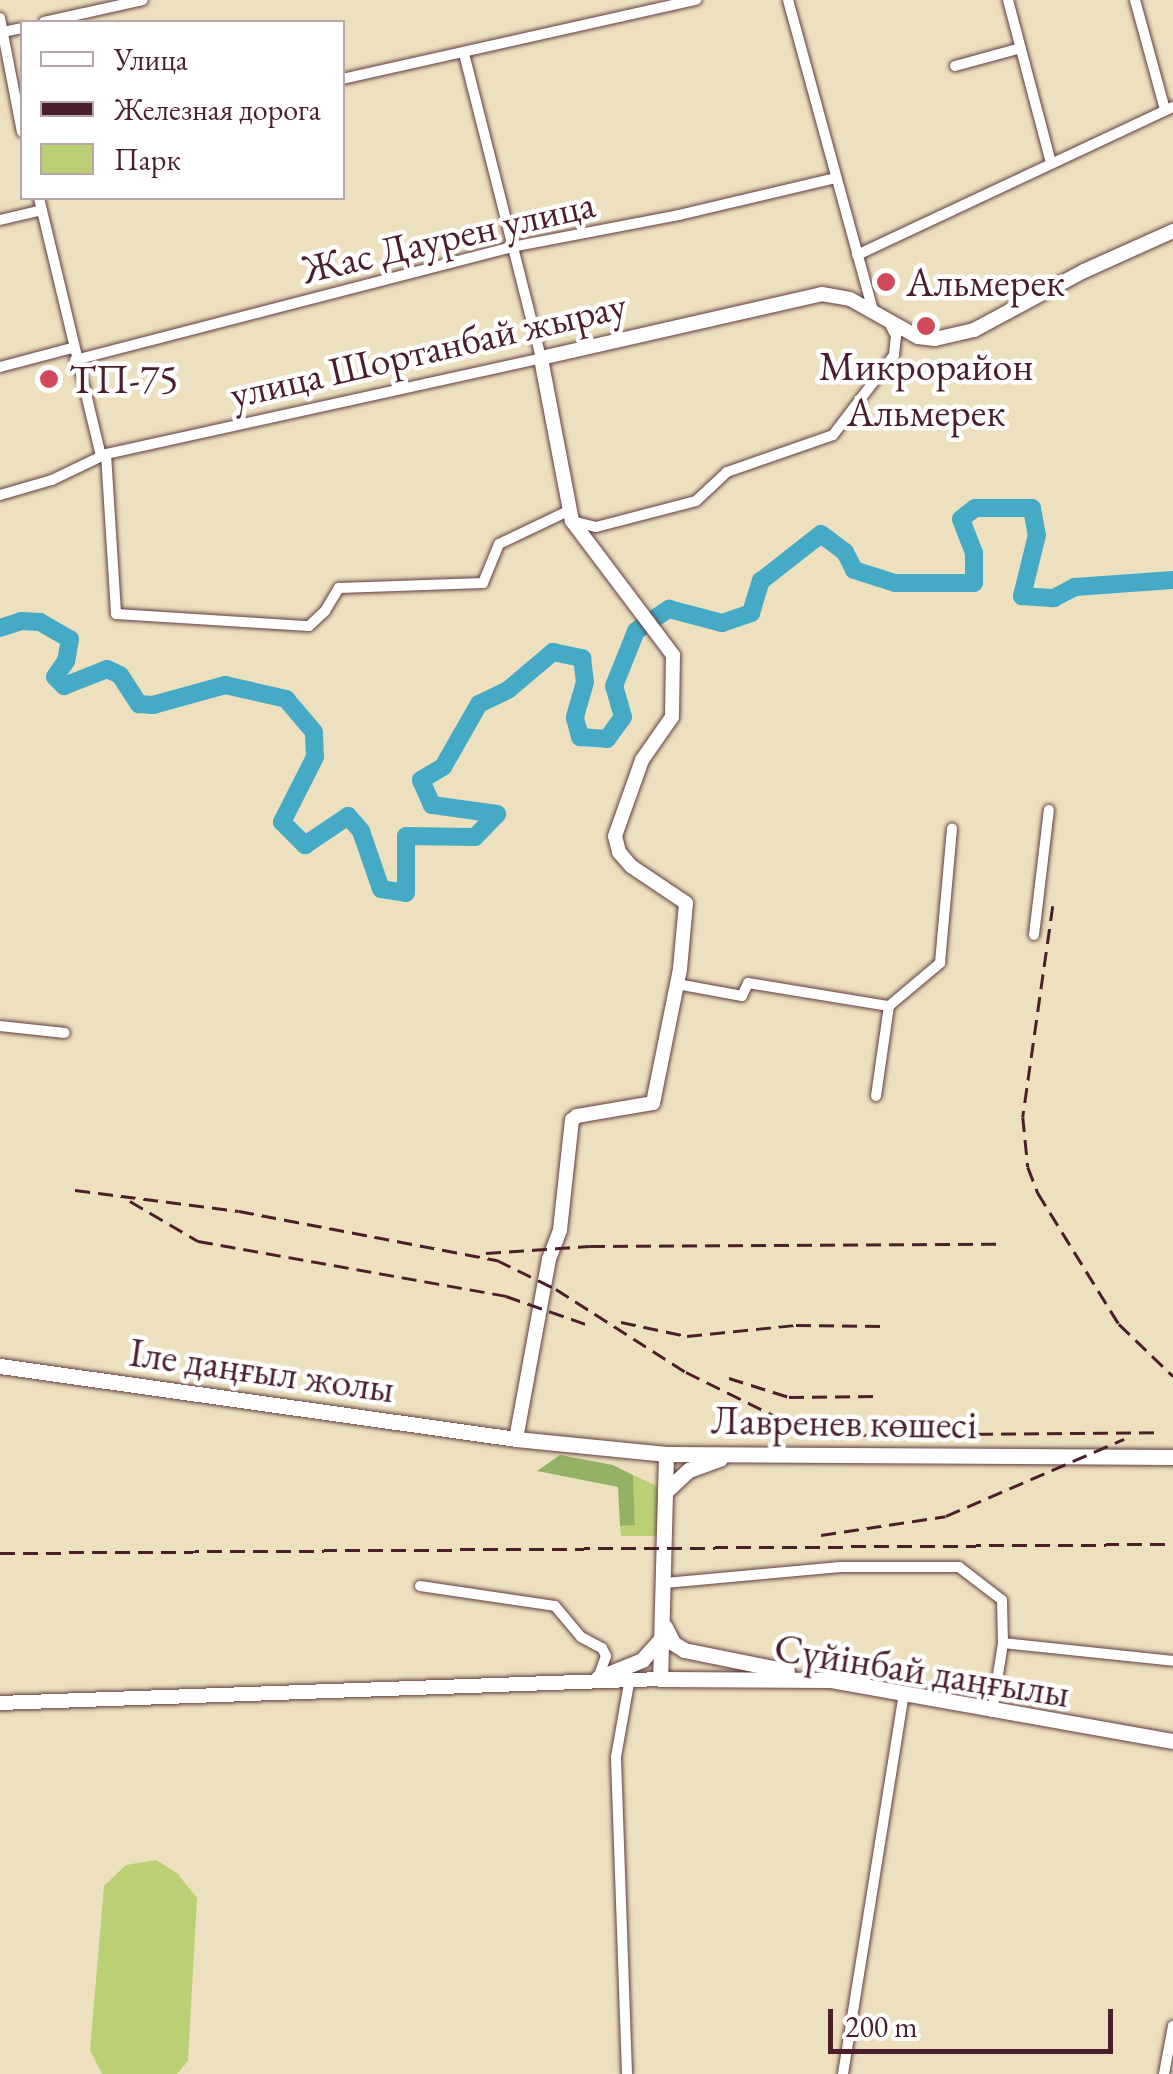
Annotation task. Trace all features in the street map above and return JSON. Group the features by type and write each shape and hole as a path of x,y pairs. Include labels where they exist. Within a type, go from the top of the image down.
{"main road":[{"name":"Іле даңғыл жолы","path":"0,1366 515,1439"},
{"name":"Лавренев көшесі","path":"515,1439 666,1454 1173,1457"},
{"path":"665,1492 689,1470 741,1453"},
{"path":"660,1679 666,1454"},
{"path":"598,1678 642,1660 663,1630"},
{"path":"663,1630 673,1644 684,1650 830,1680"},
{"name":"Сүйінбай даңғылы","path":"660,1679 830,1680 992,1712 1173,1741"}],"street":[{"path":"53,20 143,0"},
{"path":"345,78 696,0"},
{"path":"788,0 872,311"},
{"path":"1008,0 1051,164"},
{"path":"857,256 1169,108 1135,0"},
{"path":"0,18 20,121"},
{"path":"3,32 20,28"},
{"path":"954,66 1021,48"},
{"path":"464,54 540,358 570,516 581,538 648,616 673,655 672,718 642,760 614,836 619,852 631,866 686,904 676,984 653,1103 572,1120 560,1230 548,1259 515,1439"},
{"name":"Жас Даурен улица","path":"75,360 512,247 679,215 836,178"},
{"path":"0,220 40,204 75,360 104,456 116,614 308,626 325,611 338,588 483,583 500,544 570,516 596,527 696,501 726,472 833,436 894,355 896,336 888,319"},
{"name":"улица Шортанбай жырау","path":"0,495 52,480 104,456 822,294 850,300 918,337 936,339 974,330 1173,231"},
{"path":"0,367 72,348"},
{"path":"1034,935 1049,810"},
{"path":"876,1096 889,1006 940,964 952,829"},
{"path":"676,984 742,996 748,983 889,1006"},
{"path":"0,1026 65,1032"},
{"path":"665,1583 840,1568 959,1567 1002,1600 1003,1643 992,1712"},
{"path":"420,1586 556,1606 582,1637 606,1656 598,1678"},
{"path":"1003,1643 1173,1661"},
{"path":"0,1703 598,1678 660,1679"},
{"path":"627,2074 616,1757 630,1678"},
{"path":"844,2074 904,1694"},
{"path":"1164,2074 1173,2026"}],"green space":[{"path":"560,1455 613,1465 633,1475 635,1525 620,1526 618,1487 537,1471"},
{"path":"633,1475 655,1485 660,1494 661,1536 621,1536 620,1526 635,1524"},
{"path":"156,1860 177,1873 197,1898 188,2061 177,2074 102,2074 90,2050 104,1886 126,1865"}],"waterway":[{"path":"0,628 21,621 40,622 70,639 66,661 55,677 64,686 107,669 120,675 139,704 153,705 225,685 286,699 314,732 315,757 282,822 305,845 348,816 361,831 381,889 406,893 406,836 475,837 497,814 432,805 421,780 443,767 479,704 508,690 553,652 582,658 585,682 575,718 580,737 607,739 623,717 614,686 636,631 669,609 722,623 751,613 761,581 821,534 845,552 854,570 895,583 974,583 974,553 961,519 975,508 1032,508 1037,535 1022,596 1054,598 1075,587 1173,580"}],"railway":[{"path":"1053,906 1023,1117 1028,1167 1038,1193 1119,1324 1173,1376"},
{"path":"75,1190 239,1211 497,1260 556,1289 686,1372 783,1420 840,1435 1160,1432"},
{"path":"130,1201 198,1241 506,1296 589,1325"},
{"path":"486,1253 590,1246 997,1244"},
{"path":"621,1322 687,1336 796,1325 884,1326"},
{"path":"729,1378 789,1397 879,1396"},
{"path":"821,1535 946,1516 1124,1439"},
{"path":"0,1553 1173,1544"}],"place":[{"name":"Альмерек","path":"886,282"},
{"name":"Микрорайон Альмерек","path":"926,326"},
{"name":"ТП-75","path":"49,379"}]}
